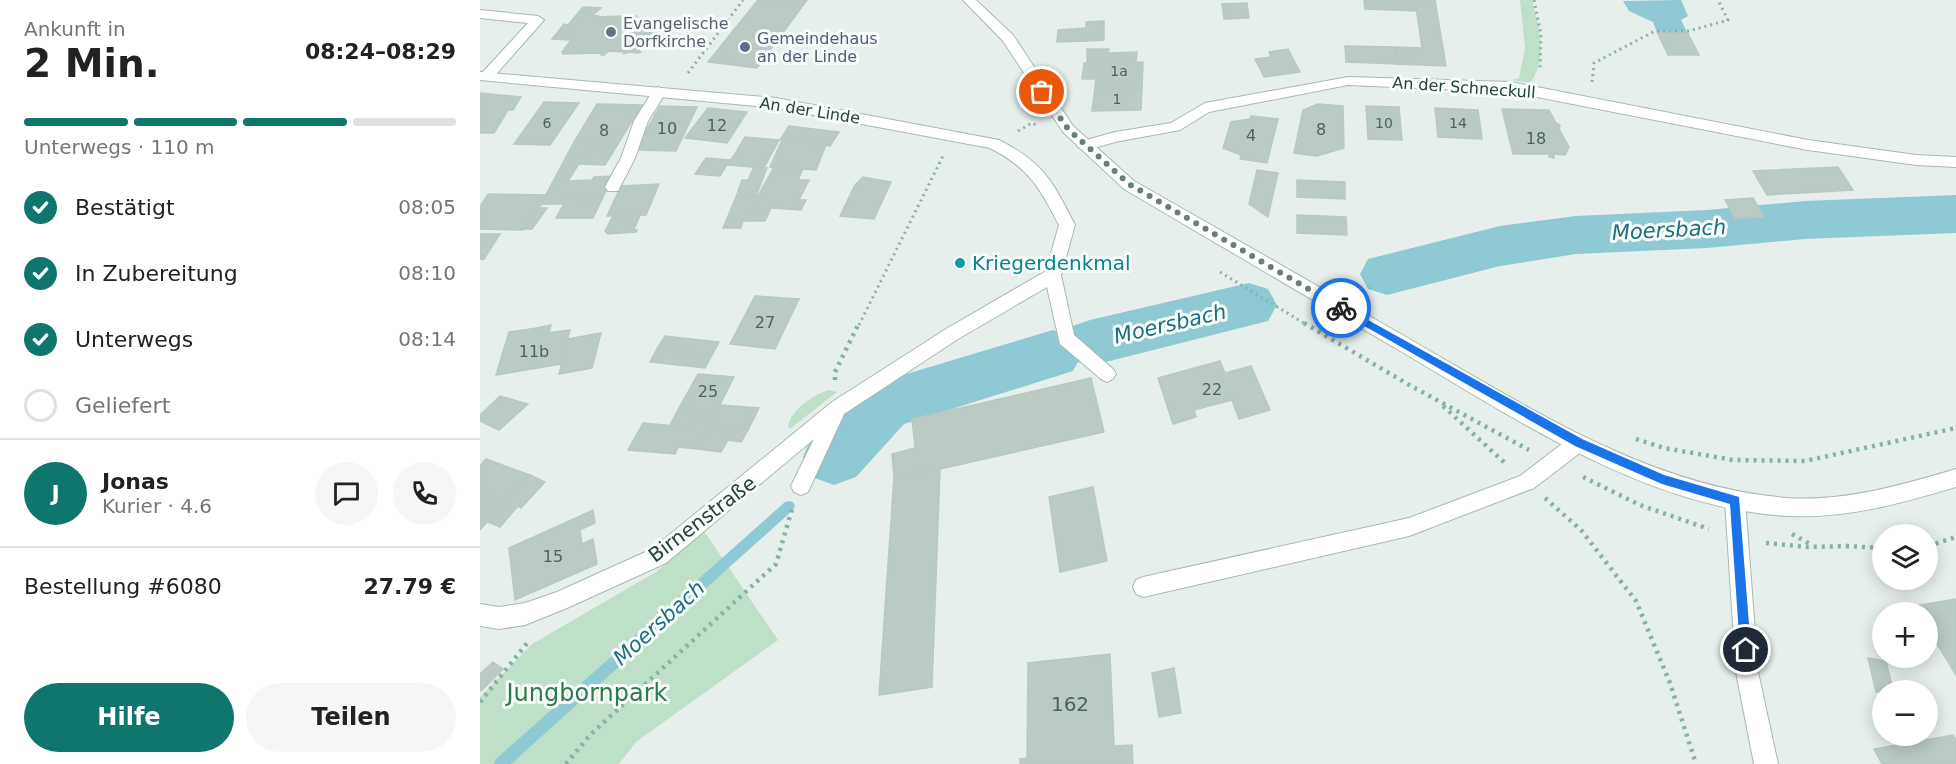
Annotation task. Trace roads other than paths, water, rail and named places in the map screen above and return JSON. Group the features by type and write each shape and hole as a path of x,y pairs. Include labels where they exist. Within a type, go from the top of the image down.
{"street":[{"path":"969,0 1008,38 1068,129 1084,146 1129,184 1482,390 1578,443 1662,480 1735,500 1788,507 1842,505 1900,495 1956,478"},
{"path":"480,14 538,20 483,77"},
{"name":"An der Linde","path":"483,77 776,103 994,144 1019,156 1041,176 1067,225 1053,275"},
{"name":"An der Schneckull","path":"1084,146 1115,137 1175,127 1205,108 1348,81 1511,87 1590,101 1708,128 1808,145 1916,160 1956,162"},
{"path":"613,187 628,158 641,121 666,92"},
{"path":"1053,275 1066,339 1107,374"},
{"name":"Birnenstraße","path":"480,615 499,618 525,614 560,601 659,556 838,408 952,334 1053,275"},
{"path":"801,486 838,408"},
{"path":"1143,587 1409,527 1527,482 1578,443"},
{"path":"1735,500 1747,672 1766,764"}],"water":[{"path":"1681,0 1688,16 1681,20 1687,32 1657,32 1653,22 1629,11 1623,1"}],"waterway":[{"name":"Moersbach","path":"1387,274 1500,246 1576,235 1707,229 1805,220 1956,214"},
{"name":"Moersbach","path":"1090,343 1249,305"},
{"name":"Moersbach","path":"834,457 884,405 1053,354"},
{"name":"Moersbach","path":"501,764 789,506"}],"place":[{"name":"Evangelische Dorfkirche","path":"611,32"},
{"name":"Gemeindehaus an der Linde","path":"745,47"},
{"name":"Kriegerdenkmal","path":"960,263"}],"park label":[{"name":"Jungbornpark","path":"587,693"}]}
